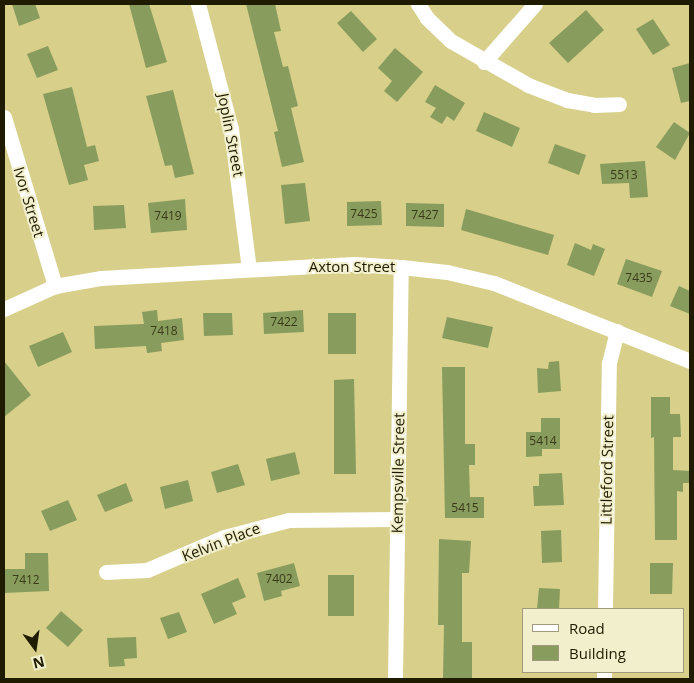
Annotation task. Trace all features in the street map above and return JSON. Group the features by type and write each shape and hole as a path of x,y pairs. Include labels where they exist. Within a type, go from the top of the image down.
{"street":[{"name":"Joplin Street","path":"198,4 231,128 249,269"},
{"path":"418,4 441,32 484,62 528,85 567,100 594,105 620,104"},
{"path":"484,62 535,4"},
{"name":"Ivor Street","path":"4,117 55,286"},
{"name":"Axton Street","path":"4,309 55,286 101,278 354,264 401,266 447,272 494,283 690,361"},
{"name":"Kempsville Street","path":"395,679 401,266"},
{"name":"Littleford Street","path":"604,608 609,363 617,331"},
{"name":"Kelvin Place","path":"106,572 146,570 224,537 289,520 397,520"}],"building":[{"path":"12,4 35,4 40,18 19,26"},
{"path":"129,4 149,4 167,62 146,68"},
{"path":"246,4 275,4 281,31 274,32 283,67 288,66 298,106 291,108 304,162 282,167 274,132 278,131"},
{"path":"586,10 604,30 568,63 549,43"},
{"path":"351,11 377,39 363,52 337,23"},
{"path":"653,19 670,45 653,55 636,29"},
{"path":"48,46 58,70 37,78 27,54"},
{"path":"395,48 423,72 397,102 384,91 392,81 378,68"},
{"path":"690,63 690,101 681,103 672,68"},
{"path":"435,85 465,103 454,121 447,116 442,124 430,117 436,108 425,102"},
{"path":"72,87 87,147 95,145 99,161 84,165 88,180 69,185 43,94"},
{"path":"173,90 194,174 175,178 172,165 165,166 146,96"},
{"path":"484,112 520,128 512,147 476,131"},
{"path":"674,122 690,133 675,160 656,147"},
{"path":"555,144 586,155 579,175 548,163"},
{"path":"645,161 648,197 630,198 629,183 602,184 600,164"},
{"path":"305,183 310,221 285,224 281,185"},
{"path":"185,199 187,230 151,233 148,203"},
{"path":"381,201 382,225 347,226 347,202"},
{"path":"406,203 444,204 444,227 406,226"},
{"path":"124,205 126,228 94,230 93,206"},
{"path":"466,209 554,235 548,255 461,230"},
{"path":"575,243 591,250 593,244 605,249 594,276 567,265"},
{"path":"626,259 662,271 652,297 617,284"},
{"path":"679,286 690,291 690,314 670,306"},
{"path":"157,310 158,321 182,318 184,340 161,343 162,351 147,353 146,346 95,349 94,326 144,324 142,312"},
{"path":"303,310 304,332 264,334 263,313"},
{"path":"203,313 232,313 233,335 204,336"},
{"path":"328,313 356,313 356,354 328,354"},
{"path":"447,317 493,327 488,348 442,338"},
{"path":"63,332 72,352 38,367 29,346"},
{"path":"4,361 31,395 4,417"},
{"path":"559,361 561,391 538,393 537,368 548,369 549,362"},
{"path":"442,367 465,367 465,444 475,444 475,465 469,465 470,497 484,497 484,518 445,518"},
{"path":"354,379 356,474 334,474 334,380"},
{"path":"651,397 670,397 670,414 680,414 681,437 673,437 673,470 690,471 690,483 683,483 683,492 677,491 677,540 655,540 654,437 651,438"},
{"path":"541,418 560,418 560,449 542,449 542,456 526,457 526,432 541,432"},
{"path":"295,452 300,474 271,481 266,459"},
{"path":"238,464 245,485 217,493 211,472"},
{"path":"562,473 564,505 534,506 533,486 539,486 539,474"},
{"path":"188,480 193,501 165,509 160,487"},
{"path":"126,483 133,501 105,512 97,495"},
{"path":"68,500 77,520 50,531 41,511"},
{"path":"561,530 562,562 542,563 541,531"},
{"path":"439,539 471,541 469,573 462,573 462,642 472,642 472,679 443,679 444,625 438,625"},
{"path":"25,553 48,553 49,591 4,593 4,569 25,569"},
{"path":"294,563 300,586 281,591 282,596 264,601 257,573"},
{"path":"650,563 673,563 672,594 650,594"},
{"path":"328,575 354,575 354,616 328,616"},
{"path":"238,578 246,597 232,603 237,614 214,624 201,594"},
{"path":"539,588 560,589 559,608 537,608"},
{"path":"61,611 83,630 68,647 46,628"},
{"path":"179,612 187,632 168,639 160,618"},
{"path":"136,637 137,658 124,659 125,666 109,667 107,638"}]}
